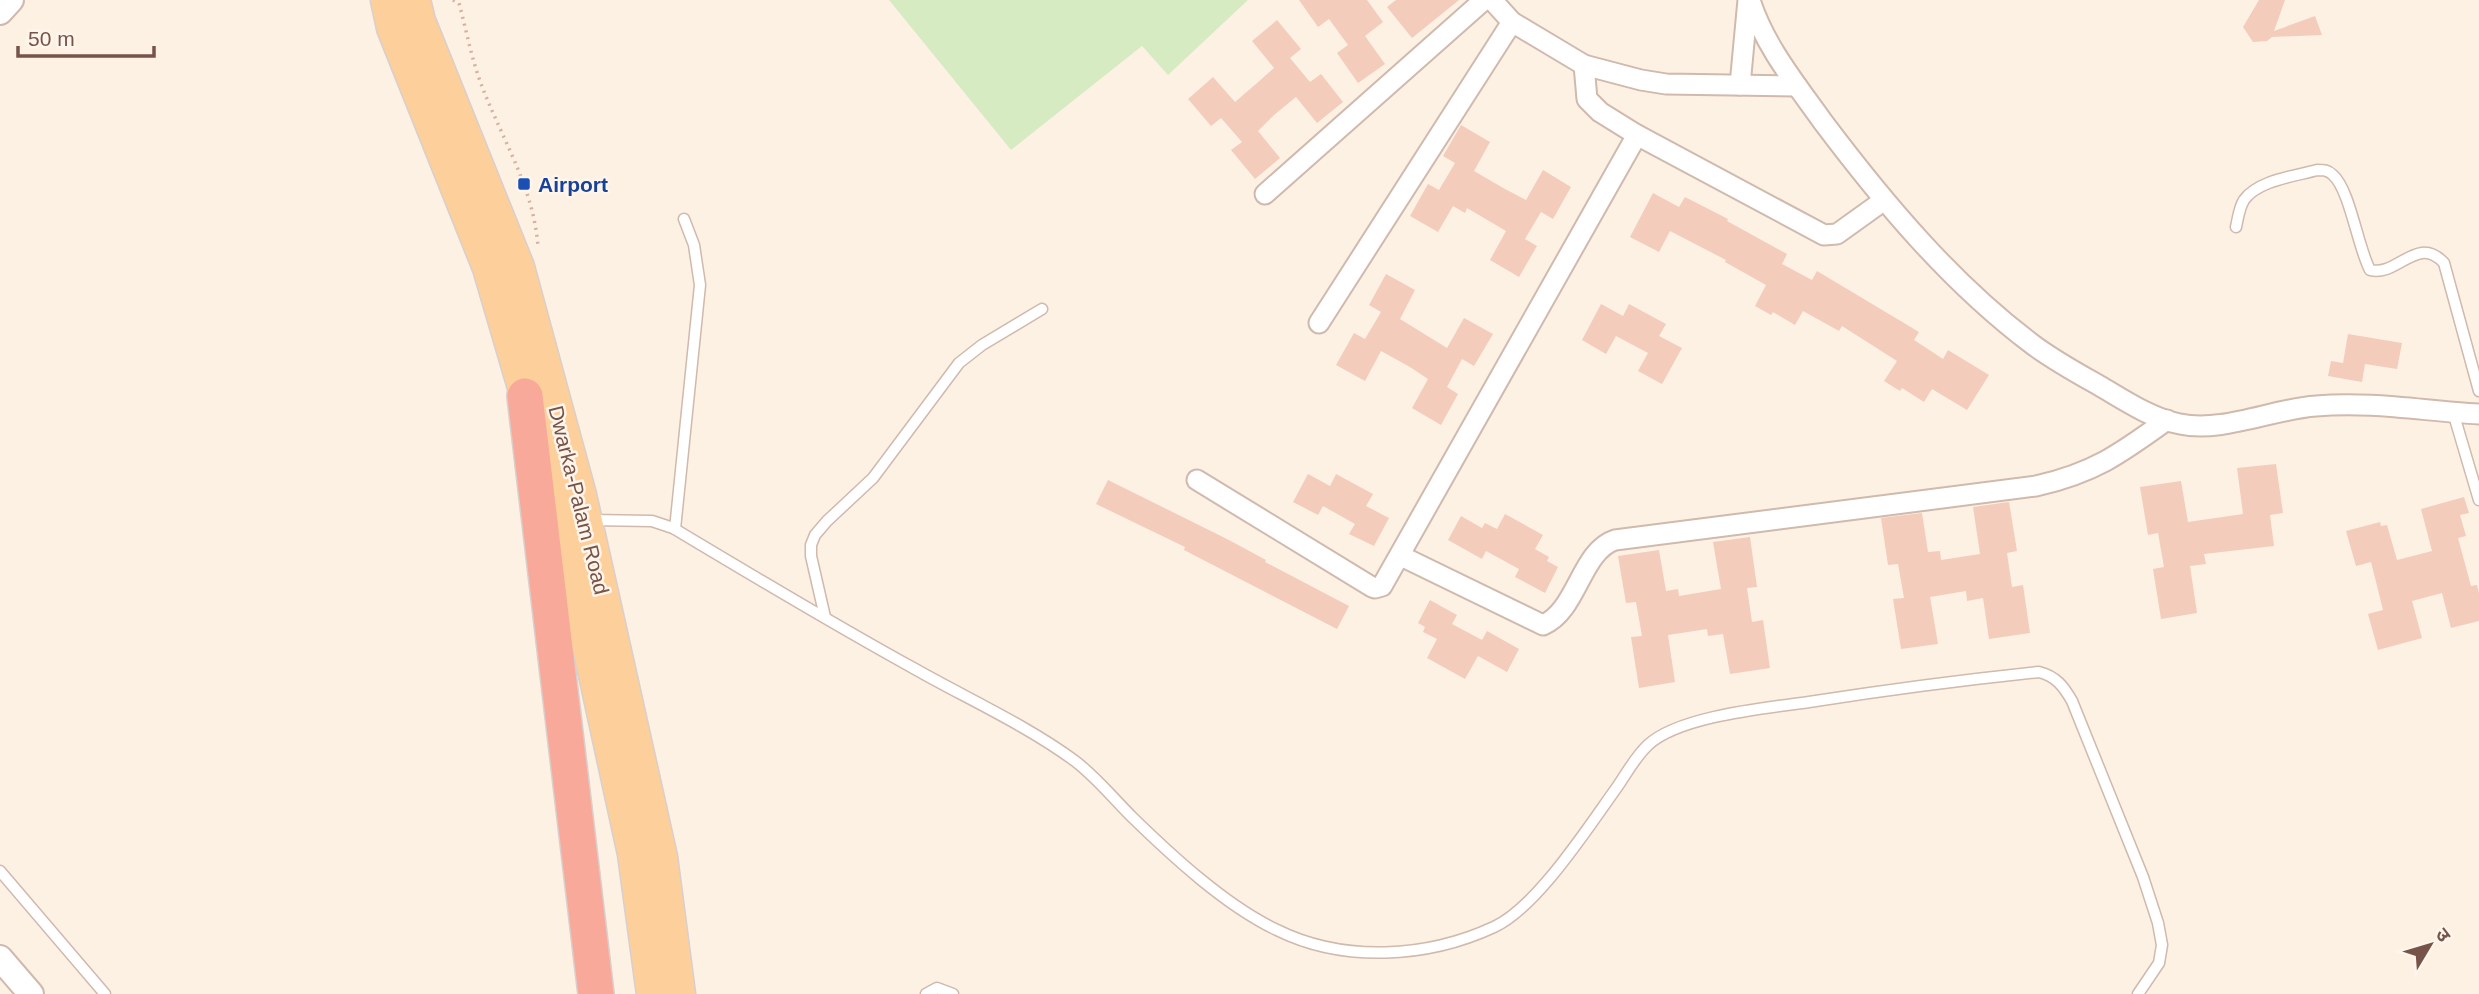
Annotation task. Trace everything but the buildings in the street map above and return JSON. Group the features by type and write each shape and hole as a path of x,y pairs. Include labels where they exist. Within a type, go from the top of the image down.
{"highway":[{"path":"525,396 596,994"}],"main road":[{"name":"Dwarka-Palam Road","path":"386,0 393,27 488,268 556,500 633,855 652,994"},
{"name":"Dwarka-Palam Road","path":"421,7 519,267 587,521 662,857 680,994"}],"street":[{"path":"0,12 11,0"},
{"path":"1265,194 1484,0"},
{"path":"1492,0 1512,22 1584,65 1666,84 1797,86"},
{"path":"1740,85 1749,0"},
{"path":"1749,0 1772,48 1797,86 1884,201 1971,291 2033,345 2109,391 2155,416 2180,424 2201,426 2292,409 2353,404 2479,414"},
{"path":"1319,323 1512,22"},
{"path":"1584,65 1585,90 1592,106 1637,135 1824,236 1837,234 1884,201"},
{"path":"1197,480 1375,588 1385,584 1637,135"},
{"path":"1401,556 1543,625 1559,614 1600,550 1609,542 2036,486 2067,479 2114,458 2167,420"},
{"path":"0,958 31,994"}],"lane":[{"path":"2236,227 2239,209 2247,196 2263,186 2317,170 2326,170 2332,174 2348,207 2371,270 2379,271 2421,252 2429,252 2444,263 2479,391"},
{"path":"675,529 700,285 694,245 684,219"},
{"path":"825,617 811,556 815,535 873,478 959,363 982,345 1042,309"},
{"path":"2454,412 2479,500"},
{"path":"587,521 652,521 675,529 1076,762 1185,866 1241,909 1277,931 1321,946 1383,953 1429,950 1495,927 1519,912 1572,849 1637,757 1651,742 1665,734 1692,723 1763,709 1923,684 2039,672 2049,674 2064,688 2072,701 2144,877 2158,923 2162,945 2159,962 2138,994"},
{"path":"0,871 105,994"},
{"path":"926,994 937,988 953,994"}],"green space":[{"path":"889,0 1248,0 1168,75 1142,46 1011,150"}],"place":[{"name":"Airport","path":"524,184"}]}
